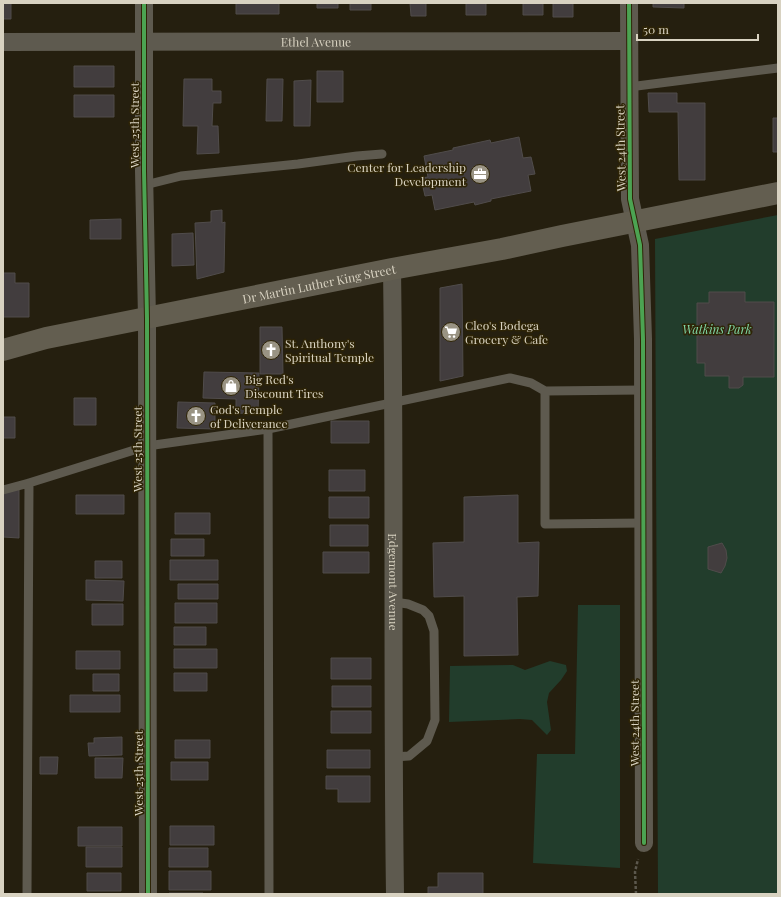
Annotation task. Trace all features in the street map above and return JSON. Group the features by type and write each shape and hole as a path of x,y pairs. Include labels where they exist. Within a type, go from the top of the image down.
{"main road":[{"name":"Dr Martin Luther King Street","path":"3,350 46,338 392,269 502,249 778,193"}],"street":[{"name":"West 25th Street","path":"144,3 144,185 147,318 148,894"},
{"name":"West 24th Street","path":"629,3 630,199 640,245 643,339 644,843"},
{"name":"Ethel Avenue","path":"3,42 629,41"},
{"name":"Edgemont Avenue","path":"392,269 394,403 393,757 395,894"}],"lane":[{"path":"629,87 778,68"},
{"path":"144,185 181,176 382,154"},
{"path":"3,490 29,484 147,446 268,429 510,378 531,383 545,390 642,390"},
{"path":"545,390 545,524 644,523"},
{"path":"268,429 269,894"},
{"path":"27,894 29,484"},
{"path":"393,757 409,756 427,741 435,720 434,631 429,616 423,610 408,604 394,602"}],"path":[{"path":"636,894 635,872 641,844 644,843"}],"green space":[{"name":"Watkins Park","path":"778,215 778,894 658,894 655,239"},
{"path":"578,605 620,605 620,868 533,863 537,754 575,754"},
{"path":"550,661 566,665 567,671 549,693 547,702 551,730 547,735 532,720 520,719 449,722 450,666 513,665 525,670"}],"building":[{"path":"3,3 11,3 11,19 3,19"},
{"path":"236,3 279,3 279,14 236,14"},
{"path":"317,3 338,3 338,8 317,8"},
{"path":"350,3 371,3 371,10 350,10"},
{"path":"410,3 426,3 426,16 411,16"},
{"path":"466,3 486,3 486,15 466,15"},
{"path":"523,3 543,3 543,15 523,15"},
{"path":"553,3 573,3 573,17 553,17"},
{"path":"653,3 684,3 684,8 653,7"},
{"path":"74,66 114,66 114,87 74,87"},
{"path":"317,71 343,71 343,102 317,102"},
{"path":"184,79 212,79 212,91 221,91 221,103 213,103 212,126 218,126 219,153 197,154 198,126 183,126"},
{"path":"267,79 283,79 282,121 266,121"},
{"path":"311,80 310,126 294,126 294,81"},
{"path":"648,93 677,93 677,103 705,103 705,180 679,180 678,112 649,112"},
{"path":"74,95 114,95 114,117 74,117"},
{"path":"773,118 778,118 778,152 773,152"},
{"name":"Center for Leadership Development","path":"519,137 523,158 531,157 535,174 528,175 531,191 491,199 491,201 475,205 474,202 435,210 432,195 425,196 421,178 428,177 424,156 490,140 491,143"},
{"path":"222,210 222,223 225,222 224,272 197,279 195,223 211,222 211,211"},
{"path":"121,219 121,239 90,239 90,220"},
{"path":"193,233 194,265 172,266 172,234"},
{"path":"3,273 15,273 15,283 29,283 29,317 3,317"},
{"name":"Cleo's Bodega Grocery & Cafe","path":"462,284 463,376 440,381 440,288"},
{"path":"709,292 745,292 745,302 774,302 774,377 743,377 743,385 739,388 729,388 729,376 705,376 705,363 697,363 697,303 709,303"},
{"name":"St. Anthony's Spiritual Temple","path":"260,327 282,327 283,374 260,374"},
{"name":"Big Red's Discount Tires","path":"204,372 259,373 258,414 236,413 236,399 203,398"},
{"path":"74,398 96,398 96,425 74,425"},
{"name":"God's Temple of Deliverance","path":"178,402 215,403 215,429 177,428"},
{"path":"3,417 15,417 15,438 3,438"},
{"path":"331,421 369,421 369,443 331,443"},
{"path":"329,470 365,470 365,491 329,491"},
{"path":"19,488 19,538 3,537 3,492"},
{"path":"76,495 124,495 124,514 76,514"},
{"path":"518,495 518,543 539,542 538,596 517,597 518,655 464,656 464,596 434,597 433,543 464,542 464,497"},
{"path":"329,497 369,497 369,518 329,518"},
{"path":"175,513 210,513 210,534 175,534"},
{"path":"330,525 368,525 368,546 330,546"},
{"path":"171,539 204,539 204,556 171,556"},
{"path":"722,543 726,550 727,558 721,573 708,569 708,547"},
{"path":"323,552 369,552 369,573 323,573"},
{"path":"170,560 218,560 218,580 170,580"},
{"path":"95,561 122,561 122,578 95,578"},
{"path":"86,580 124,581 123,601 86,600"},
{"path":"178,584 218,584 218,599 178,599"},
{"path":"175,603 217,603 217,623 175,623"},
{"path":"92,604 123,604 123,625 92,625"},
{"path":"174,627 206,627 206,645 174,645"},
{"path":"174,649 217,649 217,668 174,668"},
{"path":"76,651 120,651 120,669 76,669"},
{"path":"331,658 371,658 371,679 331,679"},
{"path":"174,673 207,673 207,691 174,691"},
{"path":"93,674 119,674 119,691 93,691"},
{"path":"332,686 371,686 371,707 332,707"},
{"path":"70,695 120,695 120,712 70,712"},
{"path":"331,711 371,711 371,733 331,733"},
{"path":"122,737 122,755 89,756 88,743 94,743 94,738"},
{"path":"175,740 210,740 210,758 175,758"},
{"path":"327,750 370,750 370,768 327,768"},
{"path":"40,757 58,757 57,774 40,774"},
{"path":"95,758 123,758 122,778 95,778"},
{"path":"171,762 208,762 208,780 171,780"},
{"path":"326,776 370,776 370,802 338,802 338,789 326,789"},
{"path":"170,826 214,826 214,845 170,845"},
{"path":"78,827 122,827 122,846 78,846"},
{"path":"86,847 122,847 122,867 86,867"},
{"path":"169,848 208,848 208,867 169,867"},
{"path":"169,871 211,871 211,890 169,890"},
{"path":"87,873 121,873 121,891 87,891"},
{"path":"438,873 483,873 483,894 428,894 428,887 438,887"},
{"path":"203,893 203,894 169,894"}],"cycle path":[{"path":"144,3 144,171 147,318 148,894"},
{"path":"629,3 630,199 640,245 643,339 644,843"}],"place":[{"name":"Center for Leadership Development","path":"480,174"},
{"name":"Cleo's Bodega Grocery & Cafe","path":"451,332"},
{"name":"St. Anthony's Spiritual Temple","path":"271,350"},
{"name":"Big Red's Discount Tires","path":"231,386"},
{"name":"God's Temple of Deliverance","path":"196,416"}]}
